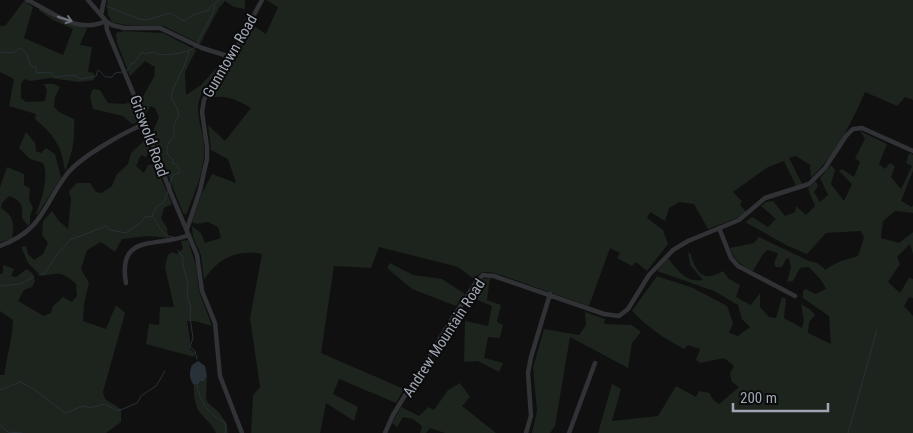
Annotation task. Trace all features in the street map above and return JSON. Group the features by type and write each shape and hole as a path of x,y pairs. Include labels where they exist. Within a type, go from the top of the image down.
{"street":[{"path":"27,0 55,16 79,24 106,21"},
{"path":"88,0 106,21 116,27 160,28 202,48 231,56"},
{"path":"101,15 104,9 104,0"},
{"name":"Gunntown Road","path":"187,229 200,190 206,159 207,147 202,112 203,103 208,91 231,56 262,0"},
{"name":"Griswold Road","path":"106,21 106,26 170,191 197,255 202,291 215,323 220,376 242,433"},
{"path":"110,36 116,27"},
{"path":"0,246 20,238 36,223 67,173 82,158 144,124"},
{"name":"Andrew Mountain Road","path":"385,433 393,415 452,319 481,276 490,274 604,314 621,315 628,309 652,271 670,252 688,241 742,218 765,198 802,187 812,182 825,168 848,132 855,128 862,128 913,152"},
{"path":"719,228 731,258 738,266 795,296"},
{"path":"126,283 125,262 130,251 135,247 144,243 170,241 190,235"},
{"path":"526,433 531,416 529,365 550,294"},
{"path":"569,433 594,363"}],"shaded area":[{"path":"107,0 244,0 245,9 234,7 225,1 219,8 200,44 164,26 125,25 112,22 108,15"},
{"path":"266,0 913,0 913,100 905,97 897,106 865,92 836,149 811,178 810,165 796,156 789,158 802,184 796,186 784,161 768,167 733,192 742,201 740,205 747,212 737,218 708,229 694,204 679,202 669,208 665,221 650,212 647,218 663,230 668,244 647,271 636,262 632,266 617,258 620,253 610,248 589,306 495,273 483,272 474,279 458,267 379,247 371,268 334,266 321,353 404,389 396,403 339,379 333,394 358,407 354,421 326,403 320,433 251,433 253,395 260,387 250,318 262,254 244,253 229,257 215,266 204,280 201,255 193,237 192,226 201,233 205,243 221,238 218,227 208,222 197,224 192,222 201,195 212,174 236,183 228,159 211,150 208,125 225,141 251,108 225,97 208,99 253,25 266,34 278,7"},
{"path":"24,1 33,7 24,38 63,55 73,29 53,20 39,10 40,8 55,18 87,28 80,45 92,47 88,72 94,73 94,80 79,82 50,78 31,81 24,79 21,84 21,98 26,102 45,101 47,90 44,84 54,84 60,87 55,97 54,107 59,112 74,119 73,145 65,171 62,155 56,142 35,119 36,114 9,106 14,79 0,72 0,26 5,26"},
{"path":"123,31 163,33 196,50 185,72 186,95 201,85 219,65 220,69 205,88 198,104 198,114 204,143 204,157 198,182 186,215 183,213 152,134 159,117 155,108 150,106 146,114 141,100 154,77 155,67 145,61 130,76 117,43 116,33"},
{"path":"93,89 100,90 108,103 124,104 132,102 140,116 138,123 132,124 123,116 93,109 90,96"},
{"path":"860,131 887,144 879,164 885,169 890,163 895,166 891,177 901,189 912,166 906,163 909,153 913,155 913,171 901,201 912,207 913,205 913,213 895,211 883,221 881,238 899,243 913,232 913,254 910,244 897,257 900,264 888,282 900,293 909,278 913,279 913,298 909,297 904,306 913,316 913,433 598,433 612,384 621,389 612,421 658,416 676,386 696,397 699,391 710,393 719,404 739,387 732,382 730,373 734,366 724,358 700,363 696,360 700,349 688,345 684,349 656,332 632,311 657,276 693,288 727,306 733,323 729,333 738,336 750,327 742,319 738,305 714,291 657,271 668,258 682,275 692,280 703,280 690,265 688,252 691,254 697,270 703,275 711,276 723,271 729,279 740,285 736,297 751,305 760,293 760,307 769,317 776,318 782,297 786,299 784,318 802,328 804,321 801,304 815,315 809,322 808,333 831,344 829,316 803,298 803,291 806,289 815,294 826,289 821,280 809,267 800,268 793,281 787,282 791,267 789,258 786,259 782,267 776,267 774,264 778,253 767,250 753,271 739,262 730,248 754,243 759,237 817,263 826,270 836,263 858,256 864,238 861,231 826,233 807,254 788,246 745,222 752,217 768,227 776,219 761,206 766,202 773,201 785,216 795,212 796,206 806,215 815,206 808,189 816,181 818,186 814,192 820,202 828,195 820,178 831,165 835,170 831,184 844,201 852,184 839,171 842,169 854,177 860,162 855,158 865,139"},
{"path":"26,132 35,143 36,151 41,153 46,148 55,154 61,178 37,215 44,188 45,168 43,163 30,159 19,148"},
{"path":"146,139 150,150 146,157 141,155 136,166 144,173 148,165 155,164 172,204 164,208 161,218 167,228 168,238 148,236 122,239 115,252 101,242 87,250 81,269 89,283 84,304 83,321 106,329 116,305 125,313 103,392 105,399 121,409 121,422 106,433 0,433 0,375 4,375 13,320 0,311 0,274 3,273 3,265 14,269 11,276 16,277 27,269 33,274 35,281 32,287 24,290 18,301 44,316 51,313 53,306 63,297 72,302 77,296 76,284 60,274 41,276 28,263 21,247 26,246 28,254 34,260 43,254 48,243 42,235 43,221 52,211 68,229 71,199 69,191 77,183 90,183 96,192 102,193 112,186 117,174 128,164 131,153"},
{"path":"7,167 24,174 24,185 30,188 29,200 33,208 28,226 22,218 19,201 9,196 2,203 1,208 11,218 13,229 12,239 0,242 0,187"},
{"path":"188,240 196,266 199,291 212,326 195,321 187,321 190,349 195,353 194,357 146,344 149,324 159,325 160,307 174,307 165,267 168,255 181,251 183,248 181,241"},
{"path":"390,263 413,275 442,279 465,294 456,306 412,289 387,268"},
{"path":"490,278 487,300 501,305 497,322 503,325 500,338 488,337 484,358 503,363 499,372 478,361 464,362 465,321 488,326 492,306 470,297 483,279"},
{"path":"585,312 605,319 604,324 632,325 641,332 632,343 628,368 570,337 555,426 550,433 532,433 537,411 533,368 544,329 579,335 586,325"},
{"path":"198,361 205,366 207,376 204,381 194,385 190,378 190,370 192,365"},
{"path":"207,376 206,399 227,424 228,433 216,433 198,410 194,395 194,385 199,384"},
{"path":"460,383 470,397 462,406 496,433 445,433 430,428 426,433 420,433 422,426 413,419 403,417 397,427 392,423 401,407 419,416 428,407 434,410 448,390"}],"waterway":[{"path":"106,6 139,19 147,20 170,13 184,21 193,15 209,10 219,0"},
{"path":"198,43 215,5"},
{"path":"127,71 142,52 146,54 153,52 168,55 196,47"},
{"path":"0,52 13,53 20,48 27,54 30,65 36,68 36,72 51,72 55,77 74,75 81,79 96,76 98,70 105,76 112,77 115,73 122,72"},
{"path":"171,188 170,183 173,175 179,173 180,170 176,164 172,163 173,160 167,153 168,144 174,137 174,124 179,116 171,97 189,51"},
{"path":"168,191 163,203 156,207 152,216 165,235 173,237"},
{"path":"39,275 45,273 70,240 106,226 110,230 126,233 145,217 152,216"},
{"path":"178,250 184,259 182,262 188,283 187,296 191,308 190,317 193,338 190,347 195,351 197,359"},
{"path":"0,286 20,284 34,277"},
{"path":"848,433 877,330"},
{"path":"0,390 20,382 32,388 66,413 83,406 90,408 105,404 118,411 137,403 141,396 156,386 165,371"},
{"path":"197,384 205,407 214,416 225,422 225,433"},
{"path":"0,425 8,432 22,433"}]}
